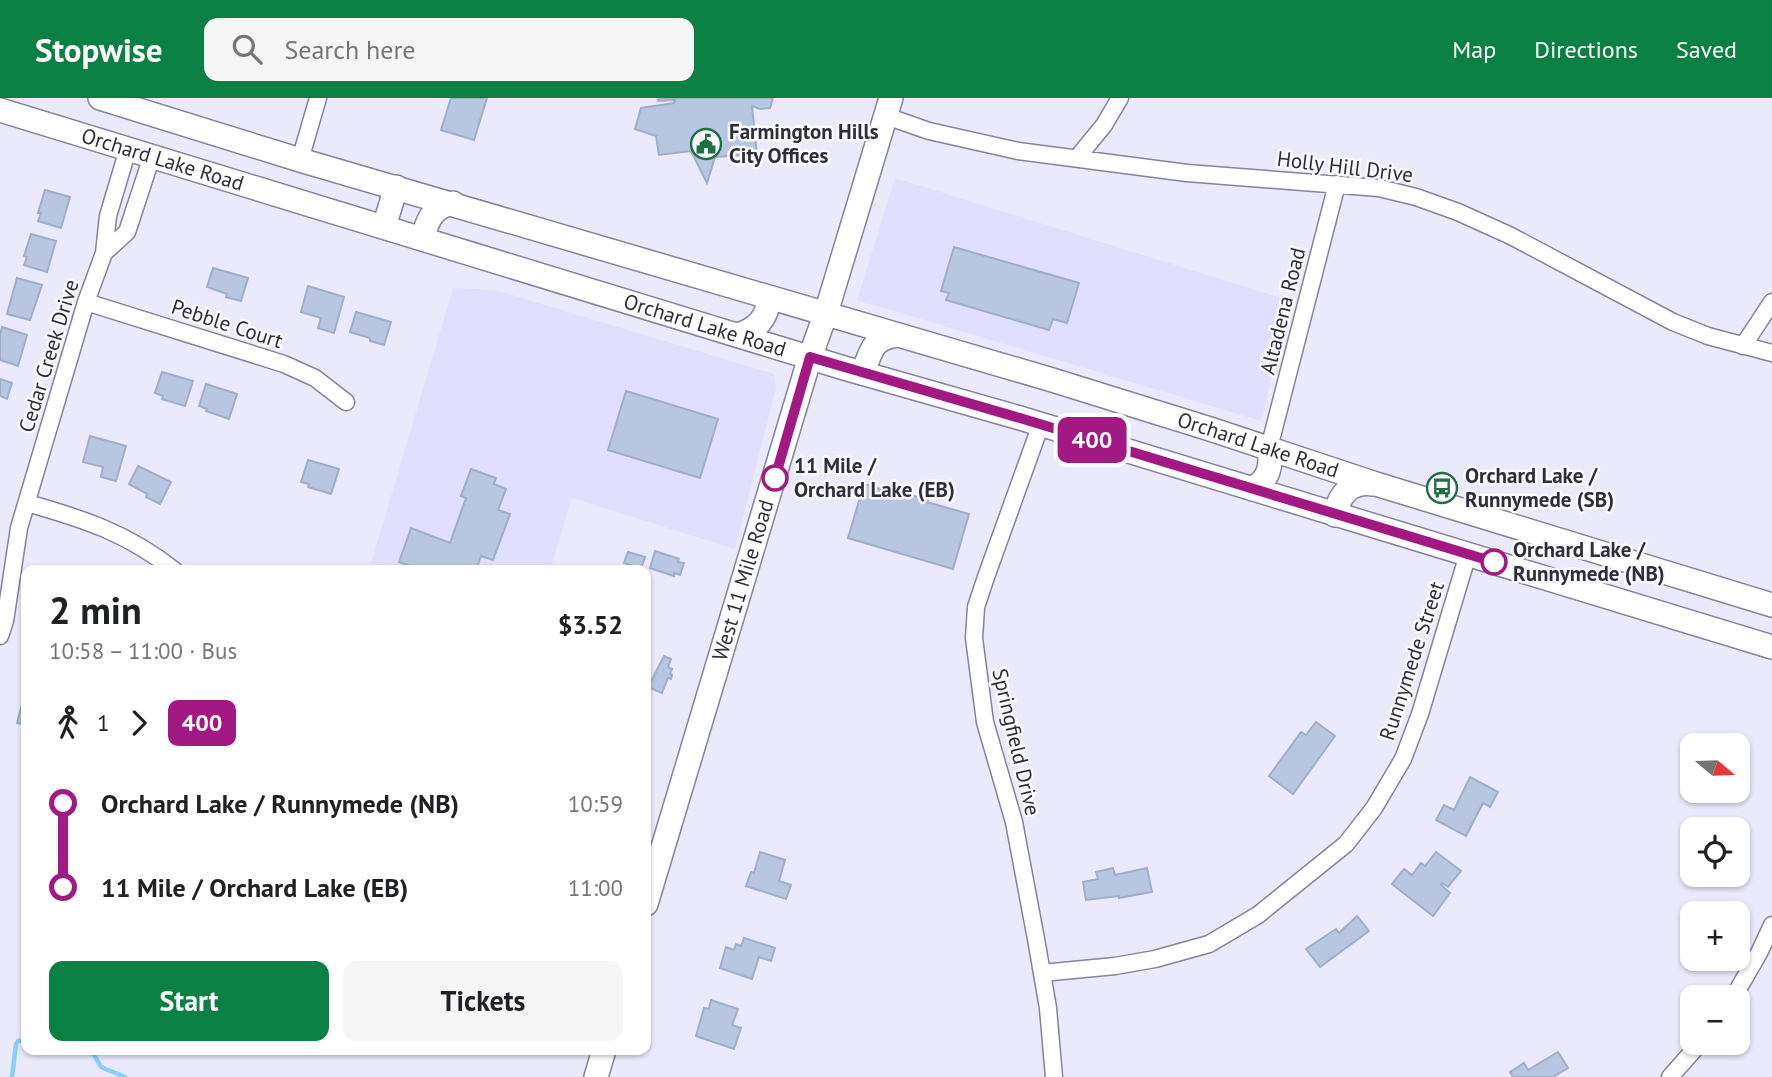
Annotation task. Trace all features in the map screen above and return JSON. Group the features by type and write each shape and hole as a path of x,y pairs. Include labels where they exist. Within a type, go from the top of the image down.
{"main road":[{"name":"Orchard Lake Road","path":"100,98 769,299 826,313 1049,379 1376,484 1772,605"},
{"name":"West 11 Mile Road","path":"651,887 888,107"},
{"name":"Orchard Lake Road","path":"0,110 1772,647"},
{"path":"120,146 172,148 287,184 300,182 300,160"},
{"path":"384,227 396,187"},
{"path":"422,238 431,214 438,208 453,203"},
{"path":"738,335 752,330 762,322 768,310 769,299"},
{"path":"863,373 872,348 879,340 898,335"},
{"path":"1253,489 1266,478 1270,470 1269,448"},
{"path":"1335,515 1337,503 1343,493 1364,483 1376,484"},
{"path":"596,1077 603,1055"}],"street":[{"path":"300,160 318,98"},
{"path":"1077,158 1104,125 1120,98"},
{"name":"Holly Hill Drive","path":"888,107 929,131 1018,151 1187,173 1379,188 1416,197 1511,236 1673,322 1772,353"},
{"name":"Cedar Creek Drive","path":"0,636 5,621 19,528 86,302 104,253 120,146"},
{"name":"Cedar Creek Drive","path":"104,253 127,232 152,156"},
{"name":"Altadena Road","path":"1269,448 1337,184"},
{"name":"Pebble Court","path":"86,302 284,364 314,378 346,402"},
{"path":"1743,346 1772,302"},
{"name":"Springfield Drive","path":"1041,424 976,607 974,638 985,722 1014,822 1042,973 1054,1077"},
{"path":"27,503 113,532 146,549 167,565"},
{"name":"Runnymede Street","path":"1042,973 1115,966 1155,959 1209,944 1258,915 1346,844 1374,808 1402,759 1424,701 1468,554"},
{"path":"1741,985 1772,925"},
{"path":"1670,1077 1689,1055"}],"shaded area":[{"path":"895,178 1291,301 1261,421 857,300"},
{"path":"453,288 496,290 774,374 776,388 735,549 572,498 552,565 370,565"}],"building":[{"path":"451,98 487,98 474,140 441,130"},
{"name":"Farmington Hills City Offices","path":"659,98 773,98 770,108 752,106 757,154 715,157 707,183 691,151 659,155 656,136 635,129 641,108 674,103 675,100 658,101"},
{"path":"45,190 70,197 61,228 38,221"},
{"path":"31,234 56,241 47,272 24,265"},
{"path":"954,247 1079,283 1067,323 1053,319 1049,330 946,300 949,293 941,291"},
{"path":"213,268 248,278 241,301 207,287"},
{"path":"17,278 42,285 30,320 7,314"},
{"path":"308,286 344,297 334,333 318,328 321,318 301,312"},
{"path":"356,312 391,322 384,345 350,332"},
{"path":"2,327 27,335 18,366 0,360"},
{"path":"162,372 193,381 185,406 162,399 163,396 155,393"},
{"path":"0,379 12,383 7,399 0,396"},
{"path":"206,384 237,394 229,419 199,406"},
{"path":"626,391 718,419 700,478 608,450"},
{"path":"90,436 126,446 116,481 101,477 103,467 83,462"},
{"path":"308,460 339,469 331,494 301,482"},
{"path":"138,466 171,482 160,504 129,484"},
{"path":"471,469 496,478 494,484 506,489 498,510 510,514 493,560 481,556 478,565 408,565 399,562 411,528 450,543 466,498 461,496"},
{"path":"864,484 904,496 905,493 969,514 953,569 848,538"},
{"path":"655,551 684,563 680,575 674,573 674,576 651,568"},
{"path":"628,552 645,557 642,565 624,563"},
{"path":"664,656 671,659 668,667 672,669 671,679 668,678 662,693 651,688 651,681"},
{"path":"21,707 21,724 17,723"},
{"path":"1316,722 1335,736 1293,794 1269,776 1301,732 1306,735"},
{"path":"1470,777 1498,792 1490,807 1483,803 1466,836 1436,820 1444,805 1454,810"},
{"path":"760,852 785,860 779,881 791,885 786,899 746,886 751,872 754,873"},
{"path":"1436,852 1461,871 1448,887 1442,883 1450,893 1433,916 1392,884 1404,869 1412,875 1421,863 1425,866"},
{"path":"1113,868 1115,875 1147,868 1152,892 1086,900 1083,882 1098,879 1096,872"},
{"path":"1357,916 1369,931 1320,967 1306,949 1336,929 1339,933"},
{"path":"744,938 775,948 771,961 759,957 752,979 720,968 726,947 734,950 736,944 741,946"},
{"path":"711,1000 738,1009 732,1025 741,1028 734,1049 696,1036 704,1008 709,1009"},
{"path":"1558,1052 1568,1068 1553,1077 1513,1077 1510,1072 1524,1063 1528,1070"}],"waterway":[{"path":"12,1077 16,1044 21,1041"},
{"path":"94,1055 101,1067 125,1077"}],"bus line":[{"name":"400","path":"775,478 810,357 1494,562"}],"place":[{"name":"Farmington Hills City Offices","path":"706,144"},
{"name":"11 Mile / Orchard Lake (EB)","path":"775,478"},
{"name":"Orchard Lake / Runnymede (SB)","path":"1442,488"},
{"name":"Orchard Lake / Runnymede (NB)","path":"1494,562"}]}
